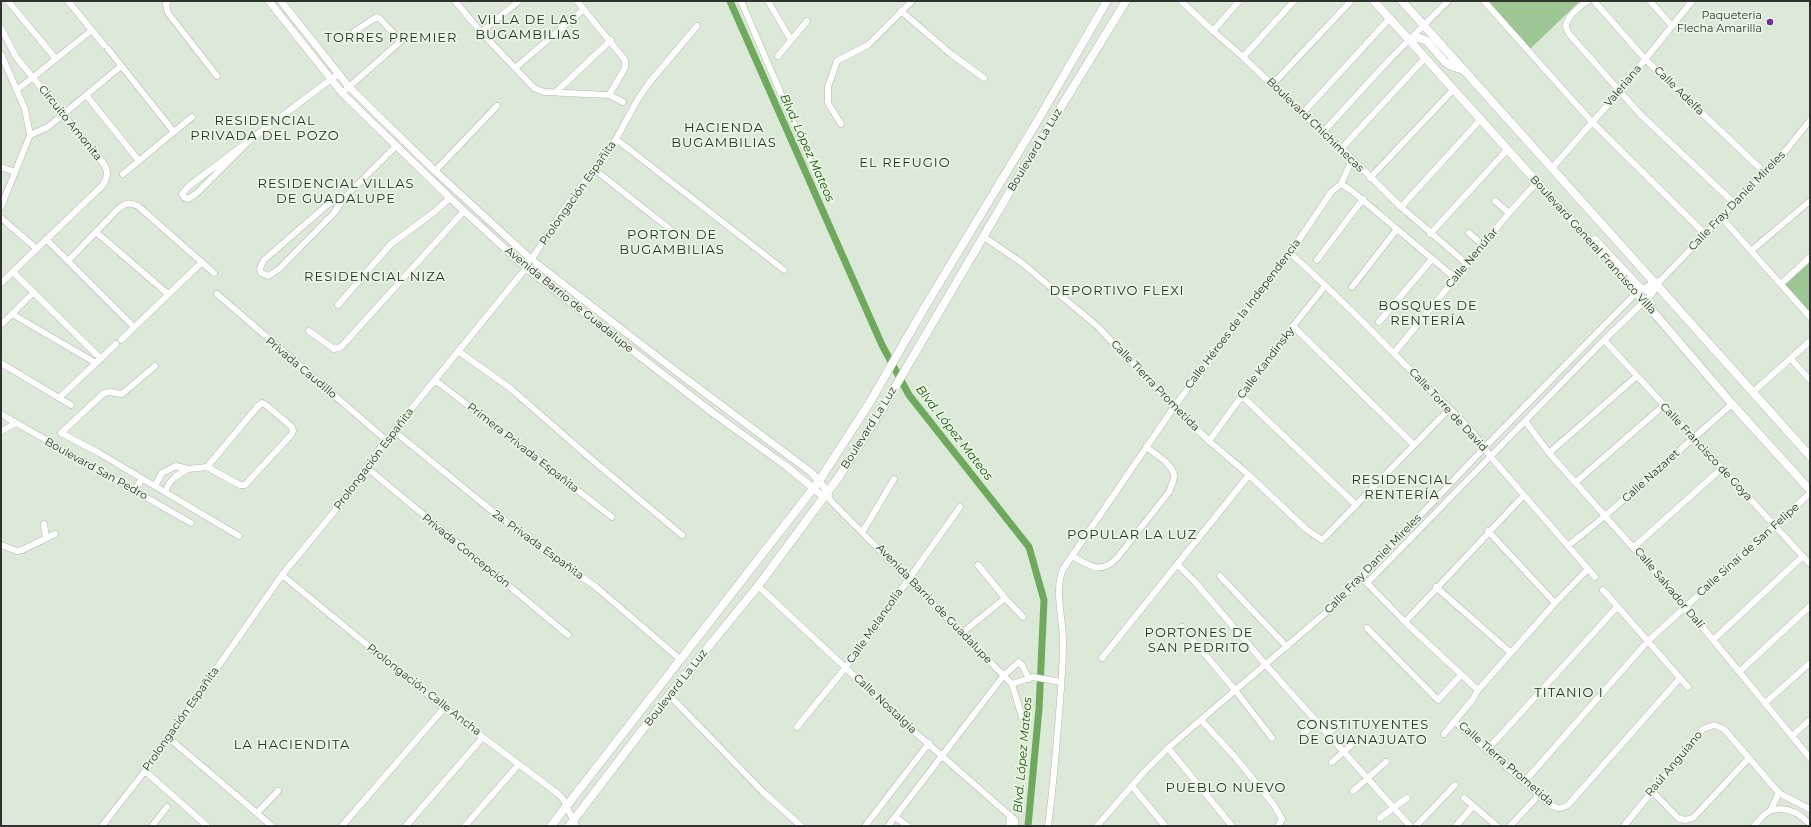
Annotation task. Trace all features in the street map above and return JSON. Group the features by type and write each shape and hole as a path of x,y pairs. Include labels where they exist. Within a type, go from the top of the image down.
{"main road":[{"name":"Boulevard La Luz","path":"551,826 814,489 870,402 1107,1"},
{"name":"Boulevard La Luz","path":"573,824 669,695 758,586 827,496 895,387 1086,65 1126,1"},
{"name":"Boulevard General Francisco Villa","path":"1374,1 1581,232 1638,291 1644,302 1732,404 1810,490"},
{"name":"Boulevard General Francisco Villa","path":"1402,1 1461,69 1658,283 1752,393 1810,456"},
{"path":"1409,39 1420,38 1427,41 1445,62 1451,66 1461,69"},
{"path":"1638,291 1648,290 1658,283"},
{"path":"870,402 874,407 881,410"}],"street":[{"path":"8,1 56,59"},
{"path":"68,1 174,132"},
{"path":"168,1 166,4 168,13 217,76"},
{"name":"Avenida Barrio de Guadalupe","path":"269,1 342,93 450,198 526,268 713,412 786,466 814,489 827,496 1012,684 1022,717"},
{"name":"Avenida Barrio de Guadalupe","path":"281,1 349,87 434,171 532,260 677,372 812,473 819,481 827,496"},
{"path":"455,1 481,32 529,84 539,91 609,95 623,102"},
{"path":"481,32 519,1"},
{"path":"577,1 611,40 626,62 625,68 609,95"},
{"path":"741,1 819,182"},
{"path":"768,1 791,40"},
{"path":"841,124 828,103 828,87 837,61 868,45 912,1"},
{"name":"Boulevard Chichimecas","path":"1182,1 1272,84 1302,114 1324,131 1370,178 1430,234 1467,264"},
{"path":"1213,31 1239,1"},
{"path":"1243,57 1294,1"},
{"path":"1272,84 1351,1"},
{"path":"1324,131 1409,39 1448,1"},
{"path":"1484,1 1592,122 1705,234"},
{"path":"1588,1 1573,14 1566,24 1566,28 1570,35 1640,114 1734,203"},
{"path":"1650,1 1672,26"},
{"name":"Valeriana","path":"1552,168 1646,60 1692,1"},
{"name":"Calle Adelfa","path":"1596,4 1646,60 1764,172"},
{"path":"515,68 584,9"},
{"path":"901,11 951,54 984,78"},
{"path":"342,93 401,41 377,17 355,31"},
{"path":"1302,114 1390,18"},
{"path":"778,56 807,21"},
{"name":"Prolongación Españita","path":"102,826 169,738 282,575 333,513 386,440 532,260 566,206 616,139 643,91 697,26"},
{"name":"Circuito Amonita","path":"1,28 10,48 103,163 108,172 107,178 102,186 1,283"},
{"path":"17,90 92,30"},
{"path":"556,92 611,40"},
{"path":"1,54 25,108 30,135 1,207"},
{"path":"1341,149 1425,58"},
{"path":"30,135 48,127 121,66"},
{"path":"248,142 197,193 188,199 184,197 182,194 189,186 338,74"},
{"path":"1370,178 1453,90"},
{"path":"86,95 139,161"},
{"path":"434,171 498,106"},
{"path":"123,174 192,117"},
{"path":"1401,207 1480,120"},
{"name":"Calle Fray Daniel Mireles","path":"1367,583 1604,340 1644,302 1658,283 1798,137 1810,120"},
{"path":"376,127 382,121"},
{"path":"616,139 784,270"},
{"path":"344,198 332,202 326,206 264,260 260,268 260,273 268,276 279,269 334,213 344,198 396,146"},
{"path":"1430,234 1507,150"},
{"path":"1341,184 1352,160"},
{"path":"1,167 15,172"},
{"path":"594,169 675,232"},
{"name":"Calle Nenúfar","path":"1394,353 1455,278 1537,182"},
{"name":"Boulevard Chichimecas","path":"1341,184 1363,199 1455,278"},
{"name":"Calle Héroes de la Independencia","path":"1048,826 1055,774 1059,681 1063,640 1059,587 1060,577 1072,556 1174,407 1290,253 1332,190 1341,184"},
{"path":"338,305 391,244 433,213 450,198"},
{"path":"1317,260 1363,199"},
{"path":"1494,201 1509,214"},
{"path":"1752,250 1810,201"},
{"path":"68,261 123,205 131,203 138,206 214,273"},
{"path":"310,331 334,349 341,347 464,211"},
{"path":"1721,217 1752,250 1810,317"},
{"path":"1,218 37,249"},
{"path":"1352,287 1397,229"},
{"path":"96,232 168,294"},
{"path":"1469,233 1483,245"},
{"name":"Calle Tierra Prometida","path":"984,237 1022,262 1097,326 1174,407 1209,441 1249,475 1301,524 1322,540 1356,505"},
{"path":"46,239 134,327"},
{"name":"Calle Torre de David","path":"1290,253 1342,300 1484,447 1490,456 1569,545 1595,577"},
{"path":"1780,284 1810,257"},
{"path":"1379,322 1432,259"},
{"path":"122,340 202,262"},
{"path":"13,272 34,292 99,361"},
{"name":"Calle Kandinsky","path":"1209,441 1293,326 1325,286"},
{"name":"Calle Fray Daniel Mireles","path":"1099,825 1132,786 1168,748 1333,607 1484,447 1638,291"},
{"path":"1,325 34,292"},
{"name":"Privada Caudillo","path":"217,294 386,440"},
{"path":"12,314 99,361"},
{"path":"1293,326 1414,444"},
{"name":"Calle Francisco de Goya","path":"1604,340 1663,406 1810,564"},
{"path":"1752,393 1810,342"},
{"path":"59,398 116,344"},
{"path":"458,351 510,388 590,458 682,535"},
{"path":"1791,359 1810,380"},
{"path":"1,363 71,405"},
{"name":"Boulevard San Pedro","path":"155,366 122,394 110,392 104,393 61,433 166,492 240,536"},
{"path":"1550,452 1637,376"},
{"name":"Primera Privada Españita","path":"435,380 612,517"},
{"path":"1242,396 1356,505 1448,409"},
{"path":"155,486 162,473 176,466 188,469 207,468 240,485 245,485 291,435 293,431 292,427 266,405 262,404 258,406 207,468"},
{"name":"Calle Nazaret","path":"1569,545 1605,516 1732,404"},
{"path":"1576,482 1663,406"},
{"name":"Boulevard San Pedro","path":"2,415 191,523"},
{"name":"Calle Salvador Dalí","path":"1525,421 1605,516 1686,607 1810,758"},
{"path":"1,431 16,423"},
{"name":"2a. Privada Españita","path":"394,430 502,519 596,587 681,660"},
{"path":"1072,556 1098,568 1110,566 1169,492 1173,481 1172,470 1146,447"},
{"name":"Privada Concepción","path":"366,467 568,634"},
{"path":"1634,547 1722,468"},
{"path":"166,492 168,483 174,477 188,469"},
{"path":"1102,658 1249,475"},
{"path":"134,491 142,479"},
{"path":"863,531 894,479"},
{"name":"Calle Sinaí de San Felipe","path":"1524,782 1648,642 1810,494"},
{"path":"1405,622 1488,531 1524,495"},
{"name":"Calle Melancolía","path":"797,727 846,668 908,578 960,507"},
{"path":"44,524 46,538"},
{"path":"1488,531 1554,603"},
{"path":"1,545 17,551 22,550 55,534"},
{"path":"1713,640 1803,556"},
{"path":"1176,564 1212,601 1266,665 1368,778 1392,808 1410,826"},
{"path":"978,565 1023,617"},
{"name":"Calle Tierra Prometida","path":"1588,569 1554,603 1478,690 1455,722 1539,795 1554,807 1560,808 1568,805 1680,678"},
{"name":"Prolongación Calle Ancha","path":"282,575 444,708 557,793 566,805 573,824"},
{"path":"1220,576 1287,647"},
{"path":"1361,576 1405,622 1478,690"},
{"name":"Calle Nostalgia","path":"758,586 910,728 1010,815 1015,823"},
{"path":"1436,587 1511,653"},
{"path":"1603,590 1688,687"},
{"path":"962,633 1005,598"},
{"path":"1739,672 1810,606"},
{"path":"1487,750 1617,607"},
{"path":"1182,627 1236,690 1272,738"},
{"path":"1367,628 1438,700 1461,675"},
{"path":"888,826 1004,676 1018,662 1022,664 1031,678"},
{"path":"1765,703 1810,663"},
{"path":"1012,684 1031,678 1059,681"},
{"path":"669,695 763,792 801,826"},
{"path":"342,826 444,708"},
{"path":"1201,720 1235,757 1274,805 1282,819 1278,826"},
{"path":"1792,736 1810,720"},
{"path":"1327,734 1343,721"},
{"path":"1304,733 1317,722"},
{"path":"1444,734 1455,722"},
{"name":"Raúl Anguiano","path":"1624,826 1702,729 1710,726 1717,726 1724,729 1778,793 1810,809"},
{"path":"406,826 483,737"},
{"path":"169,738 272,826"},
{"path":"1332,762 1356,741"},
{"path":"865,826 929,743"},
{"path":"1168,748 1232,826"},
{"path":"1652,790 1678,818 1685,820 1693,818 1748,759"},
{"path":"1353,790 1386,762"},
{"path":"465,826 520,764"},
{"path":"145,771 207,826"},
{"path":"1416,826 1455,785"},
{"path":"1132,786 1165,826"},
{"path":"257,813 278,791"},
{"path":"1754,826 1770,811 1778,793"},
{"path":"1510,826 1539,795"},
{"path":"1380,818 1407,798"},
{"path":"1464,798 1497,826"},
{"path":"1456,826 1473,806"},
{"path":"152,826 167,807"},
{"path":"1770,811 1781,809 1796,812 1810,824"},
{"path":"1008,826 1010,815"},
{"path":"895,817 908,826"}],"green space":[{"path":"1487,1 1580,1 1530,49"},
{"path":"1810,262 1810,312 1784,285"}],"waterway":[{"name":"Blvd. López Mateos","path":"730,1 882,345 909,395 1029,547 1044,600 1039,709 1028,826"}],"place":[{"name":"Paqueteria Flecha Amarilla","path":"1770,22"}],"district":[{"name":"VILLA DE LAS BUGAMBILIAS","path":"528,28"},
{"name":"TORRES PREMIER","path":"391,38"},
{"name":"RESIDENCIAL PRIVADA DEL POZO","path":"265,128"},
{"name":"HACIENDA BUGAMBILIAS","path":"724,136"},
{"name":"EL REFUGIO","path":"905,163"},
{"name":"RESIDENCIAL VILLAS DE GUADALUPE","path":"336,192"},
{"name":"PORTON DE BUGAMBILIAS","path":"672,242"},
{"name":"RESIDENCIAL NIZA","path":"375,277"},
{"name":"DEPORTIVO FLEXI","path":"1117,291"},
{"name":"BOSQUES DE RENTERÍA","path":"1428,314"},
{"name":"RESIDENCIAL RENTERÍA","path":"1402,488"},
{"name":"POPULAR LA LUZ","path":"1132,535"},
{"name":"PORTONES DE SAN PEDRITO","path":"1199,640"},
{"name":"TITANIO I","path":"1569,693"},
{"name":"CONSTITUYENTES DE GUANAJUATO","path":"1363,732"},
{"name":"LA HACIENDITA","path":"292,745"},
{"name":"PUEBLO NUEVO","path":"1226,788"}]}
